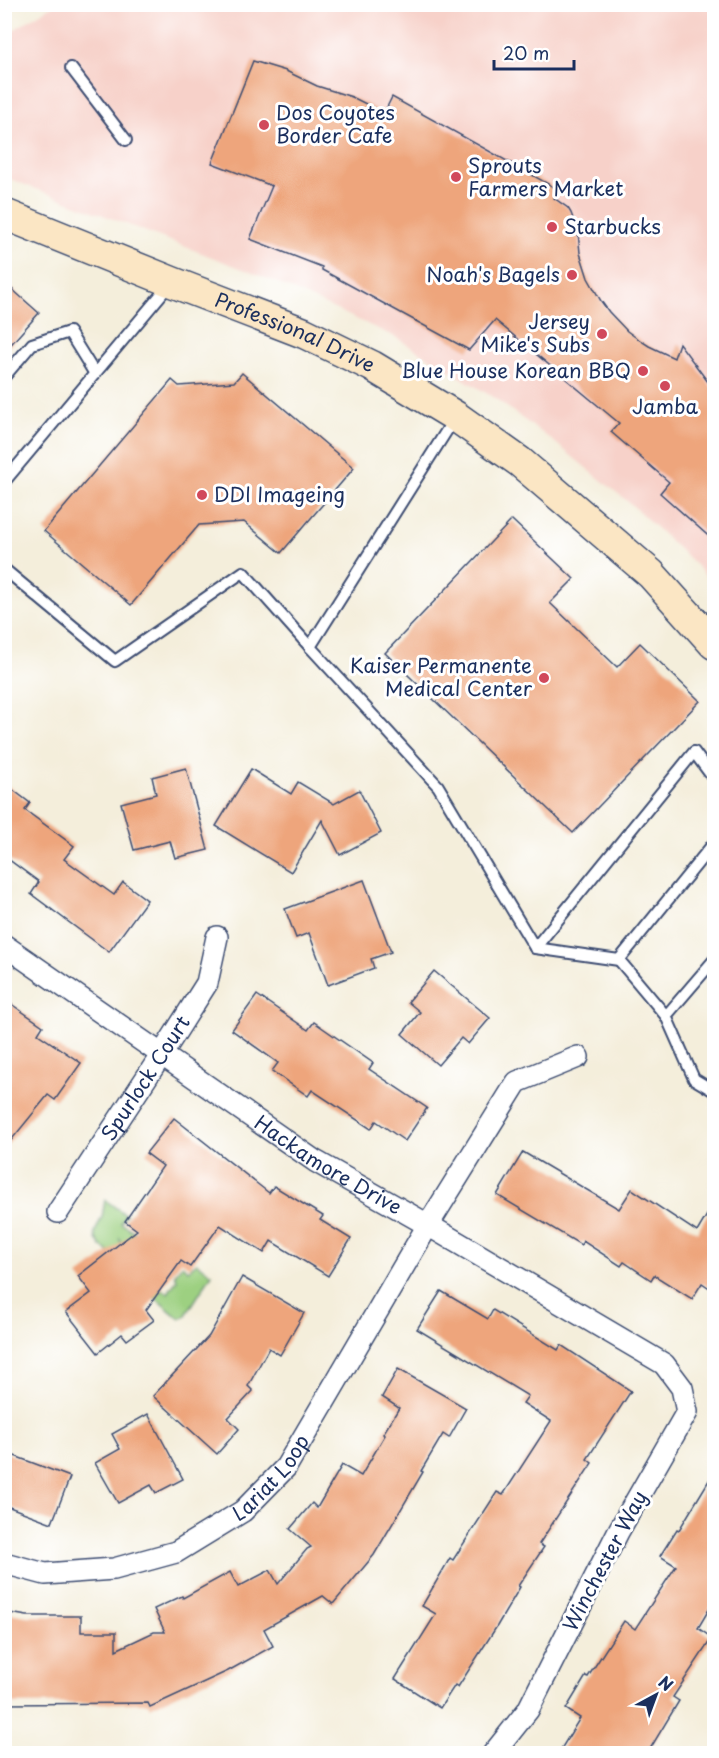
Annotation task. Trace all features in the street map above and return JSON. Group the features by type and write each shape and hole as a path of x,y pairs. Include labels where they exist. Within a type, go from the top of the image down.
{"street":[{"name":"Professional Drive","path":"4,214 304,333 372,366 455,416 520,462 651,574 714,644"},
{"name":"Spurlock Court","path":"58,1212 207,983 217,938"},
{"name":"Hackamore Drive","path":"4,945 315,1161 664,1364"},
{"name":"Lariat Loop","path":"4,1563 45,1574 114,1569 176,1552 243,1511 286,1467 428,1225 517,1082 578,1057"},
{"name":"Winchester Way","path":"493,1754 528,1710 618,1532 687,1412 682,1388 664,1364"}],"lane":[{"path":"71,68 126,140"},
{"path":"4,482 172,282"},
{"path":"4,377 32,344 69,332 95,374"},
{"path":"310,647 455,416"},
{"path":"4,569 115,661 243,572 438,786 535,948"},
{"path":"535,948 694,752 714,778"},
{"path":"619,960 714,843"},
{"path":"535,948 619,960 666,1016 694,1079 714,1091"},
{"path":"666,1016 714,960"}],"shaded area":[{"path":"55,4 714,5 714,585 632,505 553,441 496,399 395,337 276,282 5,177 4,36"}],"green space":[{"path":"105,1200 126,1215 121,1223 139,1235 122,1244 119,1237 121,1244 110,1253 96,1239 95,1232 102,1217"},
{"path":"197,1263 212,1274 186,1315 180,1319 128,1275 133,1271 160,1292 162,1289 168,1293 177,1280 175,1274 182,1265 188,1270"}],"building":[{"path":"253,61 286,71 317,86 352,97 384,113 392,97 559,190 554,198 571,213 578,232 580,253 588,278 609,312 638,339 674,358 679,343 714,390 714,541 660,493 669,482 611,432 619,423 495,320 469,350 322,270 322,267 250,239 272,186 212,163"},
{"path":"4,282 39,313 4,352"},
{"name":"DDI Imageing","path":"242,373 354,468 281,553 244,522 199,525 131,605 44,531 172,380 179,386 234,382"},
{"name":"Kaiser Permanente Medical Center","path":"512,520 574,579 550,603 617,667 640,643 700,701 573,833 385,653"},
{"path":"186,768 208,850 175,858 170,841 134,850 121,803 156,794 152,777"},
{"path":"251,769 291,794 298,782 334,804 359,790 381,833 340,855 322,820 291,872 216,826"},
{"path":"4,783 30,803 25,810 74,846 64,859 114,895 123,882 147,900 109,952 31,894 39,882 4,856"},
{"path":"364,880 391,952 371,959 374,968 328,985 309,933 296,938 285,909"},
{"path":"434,971 490,1018 468,1044 461,1038 438,1065 402,1034 420,1012 408,1002"},
{"path":"257,995 308,1030 314,1022 373,1063 369,1069 427,1108 405,1141 376,1121 371,1129 312,1090 308,1096 272,1071 278,1063 232,1030"},
{"path":"4,999 43,1026 38,1034 81,1063 55,1100 48,1095 4,1149"},
{"path":"174,1118 269,1193 274,1186 323,1216 320,1220 351,1239 328,1276 271,1241 264,1253 220,1225 190,1267 181,1261 146,1310 154,1320 127,1340 122,1334 98,1353 66,1312 91,1293 78,1276 137,1230 125,1221 163,1166 146,1153"},
{"path":"523,1152 619,1209 632,1189 697,1232 714,1203 714,1291 702,1283 692,1299 654,1275 651,1280 624,1262 621,1266 583,1241 581,1245 497,1195"},
{"path":"242,1277 304,1313 280,1355 269,1348 248,1386 253,1391 228,1418 239,1429 217,1454 153,1396 209,1336"},
{"path":"441,1291 488,1319 493,1310 558,1350 561,1345 631,1391 587,1459 592,1463 539,1544 544,1547 518,1586 520,1587 497,1626 458,1687 455,1685 440,1708 395,1679 436,1614 422,1606 450,1558 453,1560 497,1492 503,1495 551,1421 523,1403 528,1396 417,1329"},
{"path":"398,1369 466,1408 449,1438 443,1434 374,1555 333,1604 323,1596 264,1629 273,1646 228,1671 150,1707 148,1703 4,1704 4,1612 27,1616 81,1616 81,1632 116,1632 116,1650 154,1632 165,1632 154,1609 182,1596 183,1598 230,1572 238,1587 270,1570 278,1584 311,1547 290,1529 312,1503 317,1508 342,1465 361,1476 385,1435 383,1434 399,1408 382,1397"},
{"path":"148,1414 183,1479 156,1493 151,1485 118,1503 95,1463 120,1449 112,1434"},
{"path":"4,1452 70,1477 52,1523 4,1505"},
{"path":"714,1472 714,1601 698,1628 712,1638 673,1697 679,1701 647,1754 558,1754 580,1718 566,1709 624,1621 635,1629 676,1566 660,1556 677,1529 679,1530"}],"place":[{"name":"Dos Coyotes Border Cafe","path":"264,125"},
{"name":"Sprouts Farmers Market","path":"456,177"},
{"name":"Starbucks","path":"552,227"},
{"name":"Noah's Bagels","path":"572,275"},
{"name":"Jersey Mike's Subs","path":"602,334"},
{"name":"Blue House Korean BBQ","path":"643,371"},
{"name":"Jamba","path":"665,386"},
{"name":"DDI Imageing","path":"202,495"},
{"name":"Kaiser Permanente Medical Center","path":"544,678"}]}
